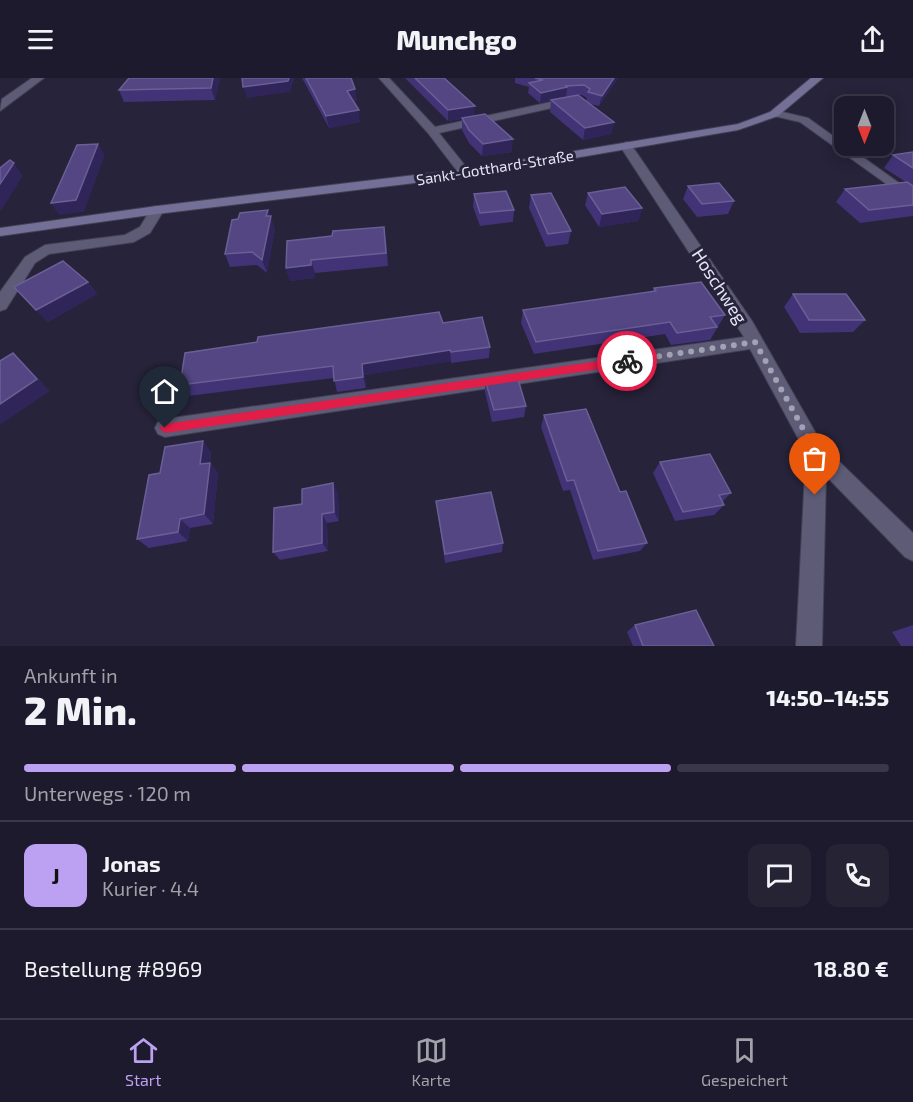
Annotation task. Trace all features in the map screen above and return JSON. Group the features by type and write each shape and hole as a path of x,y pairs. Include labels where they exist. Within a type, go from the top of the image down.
{"main road":[{"name":"Sankt-Gotthard-Straße","path":"0,232 157,210 465,173 738,127 754,123 774,113 802,88 818,78"}],"street":[{"path":"0,108 6,101 39,78"},
{"path":"384,78 432,131 465,173"},
{"path":"432,131 581,100"},
{"path":"774,113 804,120 913,199"},
{"name":"Hoschweg","path":"626,146 686,232 755,342 816,452"},
{"path":"0,305 30,260 45,250 129,238 145,230 157,210"},
{"path":"165,428 755,342"},
{"path":"816,452 913,549"},
{"path":"811,646 816,452"}],"building":[{"path":"129,78 213,78 211,88 119,90"},
{"path":"242,78 289,78 288,81 243,87"},
{"path":"306,78 351,78 355,89 347,91 359,110 326,116"},
{"path":"415,78 444,78 475,106 448,110"},
{"path":"535,78 614,78 602,96 588,92 590,89 584,85 566,86 541,93 529,83 543,80"},
{"path":"578,95 614,122 585,128 551,100"},
{"path":"485,114 513,139 483,144 469,130 462,118"},
{"path":"98,144 76,200 51,203 77,145"},
{"path":"913,152 913,168 894,156"},
{"path":"10,160 14,163 0,184 0,168"},
{"path":"907,182 913,186 913,205 869,210 845,189"},
{"path":"719,183 734,201 702,204 688,186"},
{"path":"625,187 642,208 602,214 588,193"},
{"path":"506,191 514,210 480,213 474,194"},
{"path":"551,193 571,231 548,234 531,195"},
{"path":"268,210 266,216 271,216 262,260 252,252 225,254 232,220 238,219 240,213"},
{"path":"384,227 386,253 311,260 311,265 286,268 287,241 332,236 333,231"},
{"path":"63,261 88,282 36,310 14,287"},
{"path":"701,282 725,315 710,317 717,327 677,333 670,322 536,342 523,310 656,291 654,288"},
{"path":"793,294 846,294 865,320 809,320"},
{"path":"439,312 443,323 482,317 490,347 451,352 450,350 362,364 363,377 334,381 333,366 180,385 185,353 257,342 258,337"},
{"path":"13,353 37,379 0,404 0,361"},
{"path":"517,376 526,406 494,410 485,380"},
{"path":"586,409 620,492 626,491 647,543 598,551 574,480 567,481 544,415"},
{"path":"203,441 200,464 210,463 204,514 180,519 178,532 137,539 149,475 160,473 165,447"},
{"path":"710,454 731,493 719,495 724,505 683,512 660,462"},
{"path":"333,483 334,512 322,514 322,543 273,552 274,508 302,504 302,489"},
{"path":"491,492 503,543 445,554 436,501"},
{"path":"696,610 714,646 643,646 635,625"}],"way so far":[{"path":"627,361 755,342 816,452 815,495"}],"route":[{"path":"165,428 627,361"}]}
